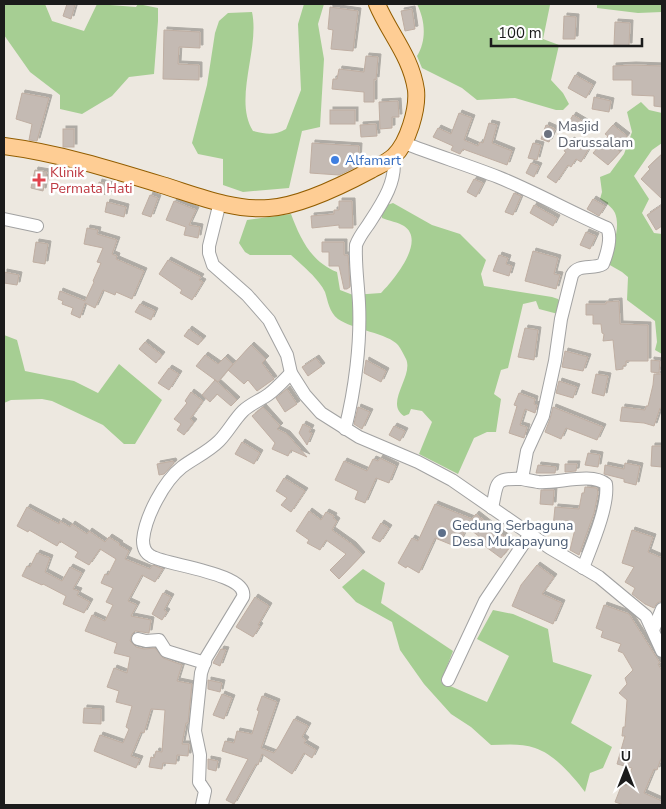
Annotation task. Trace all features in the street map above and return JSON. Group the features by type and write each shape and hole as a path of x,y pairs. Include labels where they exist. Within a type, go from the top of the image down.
{"main road":[{"path":"4,146 101,166 220,202 245,207 268,208 286,205 338,187 393,157 404,144 413,117 416,89 404,53 377,4"}],"street":[{"path":"404,144 498,177 551,200 570,212 609,230 606,258 603,264 598,267 578,268 574,270 572,275 561,319 555,360 542,416 527,450 522,479"},
{"path":"345,428 357,358 359,305 356,245 358,238 375,214 393,179 395,171 393,157"},
{"path":"220,202 209,246 210,258 220,272 247,295 270,320 287,355 291,374 305,395 321,413 382,447 418,462 452,480 550,548 599,577 646,616 662,651"},
{"path":"4,219 37,226"},
{"path":"202,805 205,791 199,782 200,755 195,731 201,673 226,623 243,597 244,590 226,579 193,567 152,557 146,552 143,545 146,528 151,510 168,482 180,468 214,445 244,410 268,395 291,374"},
{"path":"492,508 498,484 500,480 506,478 539,482 600,480 606,484 607,492 583,568"},
{"path":"448,680 485,602 530,534"},
{"path":"653,630 662,609"},
{"path":"138,639 146,641 149,639 160,640 166,651 205,663"}],"green space":[{"path":"4,4 45,4 52,21 84,31 97,4 136,7 138,4 158,8 154,74 129,77 112,96 82,114 60,109 60,95 30,72 4,35"},
{"path":"304,4 324,4 318,24 324,59 320,127 302,131 289,188 243,192 223,185 223,159 198,154 192,143 207,85 215,33 219,21 228,13 252,12 254,26 253,42 246,89 248,118 253,131 274,134 286,129 301,90 298,24"},
{"path":"417,4 553,4 550,5 543,39 559,45 551,80 563,93 569,104 563,110 556,110 515,98 477,100 462,88 422,68 417,56 424,37 424,30"},
{"path":"597,4 662,4 662,12 638,13 597,8"},
{"path":"641,102 649,110 662,113 662,143 652,150 634,176 649,199 642,213 654,233 662,234 662,354 655,350 657,342 655,321 627,300 628,277 608,264 615,238 617,219 612,209 600,199 602,192 600,177 610,173 624,154 632,132 627,112"},
{"path":"393,203 432,225 460,234 486,260 481,274 484,286 552,297 558,299 561,303 558,314 539,309 536,301 523,304 508,368 501,370 494,394 501,399 496,432 487,432 474,438 458,474 419,454 432,422 422,411 411,409 409,414 404,416 399,411 398,397 407,366 406,359 398,345 387,338 344,323 338,319 331,310 323,287 291,255 250,255 245,252 239,243 247,220 291,214 298,232 313,256 328,268 337,272 340,290 353,295 381,293 405,261 412,241 410,233 404,226 382,218 382,213 387,205"},
{"path":"4,335 17,340 25,371 74,381 98,393 119,364 162,400 135,444 124,444 103,425 52,401 42,399 11,400 4,403"},
{"path":"363,569 385,583 381,603 453,651 441,682 487,702 509,656 477,639 493,610 513,614 548,629 553,662 592,675 571,723 612,747 603,768 590,773 585,792 563,766 549,755 524,745 491,745 471,727 451,714 424,684 400,650 392,622 356,602 342,587"}],"building":[{"path":"67,4 75,5 71,19 63,16"},
{"path":"330,7 358,11 353,51 331,49 333,30 328,29"},
{"path":"412,9 415,29 405,31 401,11"},
{"path":"564,16 576,17 575,39 563,39"},
{"path":"615,22 630,23 629,46 614,45"},
{"path":"164,30 200,32 200,48 179,47 178,64 199,65 199,80 163,79"},
{"path":"366,56 378,57 376,80 374,79 374,102 364,102 364,92 332,89 333,79 337,79 339,69 364,72"},
{"path":"613,66 662,66 662,107 654,106 654,96 632,95 632,80 613,80"},
{"path":"575,75 593,85 586,98 568,88"},
{"path":"22,93 49,98 37,141 29,140 32,124 16,119"},
{"path":"594,97 611,101 609,112 592,109"},
{"path":"398,101 399,117 392,117 392,128 380,129 379,102"},
{"path":"330,110 355,110 355,124 330,124"},
{"path":"459,113 472,118 464,140 478,146 480,142 483,143 489,123 497,125 492,143 512,151 507,165 463,149 460,154 451,150 453,146 433,137 438,128 451,134"},
{"path":"573,115 588,124 582,132 568,124"},
{"path":"376,124 377,136 361,137 360,125"},
{"name":"Masjid Darussalam","path":"546,125 555,129 549,142 541,139"},
{"path":"613,125 627,136 617,149 620,152 608,165 593,153 608,136 605,134"},
{"path":"63,129 74,129 74,147 63,147"},
{"path":"571,140 588,150 581,162 576,159 571,167 568,165 556,183 547,177 566,152 564,151"},
{"name":"Alfamart","path":"312,143 359,146 358,166 339,175 310,173"},
{"path":"533,143 541,145 537,160 528,158"},
{"path":"662,154 662,199 641,179 650,169 648,167"},
{"path":"531,163 539,166 534,177 526,173"},
{"name":"Klinik Permata Hati","path":"35,170 47,172 43,191 31,188"},
{"path":"474,179 483,183 476,197 467,192"},
{"path":"99,182 110,185 108,195 97,193"},
{"path":"514,193 521,196 513,215 505,212"},
{"path":"150,195 158,198 151,217 142,214"},
{"path":"593,199 605,206 599,216 587,209"},
{"path":"174,201 196,210 189,225 200,227 198,238 184,235 186,227 166,220"},
{"path":"339,201 352,201 353,228 339,228 339,225 312,228 311,216 334,214 334,210 339,210"},
{"path":"107,202 126,207 124,217 105,212"},
{"path":"534,205 557,218 553,226 530,213"},
{"path":"662,205 662,226 656,230 647,215"},
{"path":"87,228 98,230 97,234 117,240 112,254 117,256 116,259 144,271 132,299 116,292 115,295 103,290 95,308 85,303 80,318 71,314 73,308 62,304 63,301 58,299 60,291 85,301 94,282 101,263 97,262 103,248 84,244"},
{"path":"586,232 596,236 590,249 580,245"},
{"path":"36,242 48,244 45,264 33,262"},
{"path":"322,242 344,242 344,255 348,255 350,287 347,289 344,289 339,266 329,266 329,252 322,252"},
{"path":"533,251 558,258 554,274 560,275 556,289 525,281"},
{"path":"499,255 508,258 506,264 512,266 509,276 493,271"},
{"path":"168,260 201,277 199,280 203,282 192,300 180,293 182,290 159,274"},
{"path":"4,272 19,275 17,285 4,283"},
{"path":"619,301 620,324 648,325 648,361 626,361 623,369 616,370 613,340 603,341 604,334 602,333 601,324 593,324 593,315 586,315 586,304 606,304 606,302"},
{"path":"140,304 155,311 151,320 135,312"},
{"path":"525,328 538,330 534,360 518,357"},
{"path":"189,329 203,339 198,345 184,336"},
{"path":"145,342 162,355 156,363 139,349"},
{"path":"251,345 266,359 262,363 274,379 257,391 248,380 244,384 228,370"},
{"path":"565,351 588,357 583,371 562,367"},
{"path":"205,355 218,364 225,357 233,364 218,382 196,366"},
{"path":"316,358 322,366 308,376 302,367"},
{"path":"366,360 386,371 381,382 364,373"},
{"path":"651,360 660,361 659,373 651,372"},
{"path":"169,368 179,374 169,390 158,383"},
{"path":"596,374 608,376 604,396 592,393"},
{"path":"654,374 662,374 662,409 660,408 654,426 644,423 620,421 622,407 645,410 646,406 648,406"},
{"path":"215,380 237,400 231,406 217,394 210,402 202,395"},
{"path":"559,381 577,387 573,398 556,393"},
{"path":"287,389 297,404 285,412 276,398"},
{"path":"191,392 203,401 190,419 194,422 184,435 177,430 181,424 174,419 187,403 185,401"},
{"path":"519,393 535,399 534,404 537,405 535,413 525,409 520,425 527,427 524,438 509,433 517,406 514,405"},
{"path":"263,407 280,426 277,429 287,434 307,457 291,450 288,456 272,449 275,443 252,416"},
{"path":"358,407 370,412 362,429 354,424"},
{"path":"553,407 603,427 597,440 566,428 561,439 545,432"},
{"path":"303,424 311,428 309,432 312,433 307,445 299,433"},
{"path":"394,426 405,431 400,441 389,435"},
{"path":"242,442 260,453 254,464 235,454"},
{"path":"652,446 662,446 662,467 651,466"},
{"path":"588,453 600,455 598,467 585,465"},
{"path":"380,458 396,466 389,483 376,478 365,503 355,499 358,491 335,480 344,461 367,471 373,459 378,461"},
{"path":"173,461 174,463 164,474 159,475 157,464"},
{"path":"625,463 640,466 636,485 624,482 624,479 604,474 605,465 624,469"},
{"path":"565,464 577,464 576,471 565,472"},
{"path":"538,465 556,467 555,473 536,473"},
{"path":"284,478 305,491 291,512 281,505 287,498 276,491"},
{"path":"585,487 597,488 598,493 594,513 579,555 570,550 575,529 553,527 555,507 579,509"},
{"path":"541,490 554,490 553,505 540,504"},
{"path":"435,504 472,519 476,514 513,543 501,558 482,544 485,541 467,527 457,547 435,538 419,573 407,566 406,568 398,563 412,538 418,541"},
{"path":"27,507 59,524 60,521 70,527 72,524 87,534 89,531 105,542 109,537 129,551 125,559 150,569 153,565 163,569 155,582 142,575 128,601 137,605 131,616 151,620 149,633 135,631 130,641 136,647 144,649 155,648 163,658 182,665 177,681 192,684 188,723 186,723 182,744 189,744 188,756 177,755 176,764 163,763 162,769 149,767 151,757 154,758 156,751 162,752 165,710 151,709 144,733 141,732 131,756 140,759 136,768 94,751 100,735 123,743 129,729 126,727 132,706 116,702 119,691 107,687 114,668 127,673 130,657 114,653 117,643 85,631 92,615 105,621 113,605 106,602 113,588 101,583 105,574 108,575 116,559 100,549 89,565 75,557 78,552 60,541 57,546 29,530 28,532 17,526"},
{"path":"309,511 321,520 326,512 334,516 333,518 337,521 332,530 353,545 362,555 339,579 330,570 346,554 326,540 320,550 307,543 309,540 296,531"},
{"path":"381,523 389,528 380,542 372,538"},
{"path":"632,530 653,537 648,552 662,558 662,601 657,603 654,608 632,594 635,588 625,582 634,567 622,563"},
{"path":"37,553 50,558 45,572 62,581 70,567 82,573 73,589 79,591 77,595 90,602 84,613 63,604 66,596 22,576 27,566 30,567"},
{"path":"537,565 554,577 542,594 562,603 553,624 512,606 521,585"},
{"path":"163,593 171,597 164,610 167,612 162,620 152,614"},
{"path":"255,597 269,606 253,637 236,627"},
{"path":"604,605 629,614 660,663 658,664 662,671 662,756 657,770 654,769 644,793 662,801 662,805 624,805 615,802 622,784 626,786 632,768 617,764 625,736 622,736 623,727 625,727 627,700 619,693 627,684 625,678 633,670 623,653 618,651 621,644 601,637 603,631 596,628"},
{"path":"221,649 226,650 220,666 213,663"},
{"path":"208,680 222,683 220,692 208,689"},
{"path":"222,694 232,698 224,719 213,715"},
{"path":"262,696 277,702 261,748 274,753 294,719 308,726 302,737 306,740 304,743 316,750 312,758 304,753 292,774 262,754 258,765 256,764 234,804 226,800 248,759 222,751 225,741 234,743 237,731 252,734"},
{"path":"84,708 101,709 101,724 83,723"},
{"path":"208,759 218,761 216,771 208,769"}],"place":[{"name":"Masjid Darussalam","path":"548,134"},
{"name":"Alfamart","path":"335,160"},
{"name":"Klinik Permata Hati","path":"39,180"},
{"name":"Gedung Serbaguna Desa Mukapayung","path":"442,533"}]}
